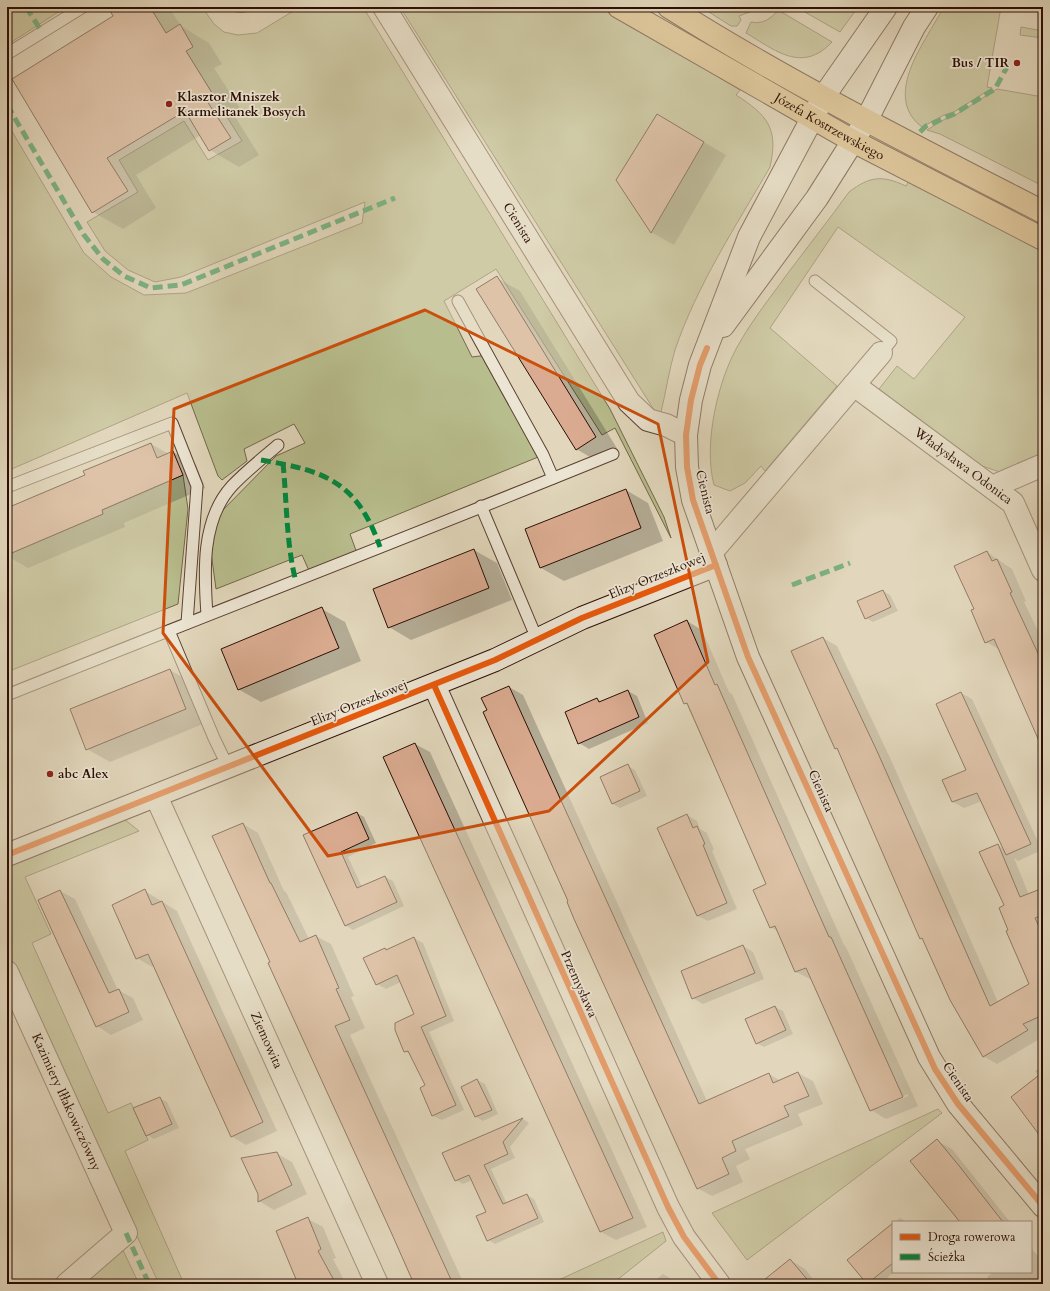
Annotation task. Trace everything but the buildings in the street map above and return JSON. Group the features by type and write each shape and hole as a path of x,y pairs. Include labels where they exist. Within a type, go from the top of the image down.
{"main road":[{"name":"Józefa Kostrzewskiego","path":"619,7 853,142 1043,239"},
{"name":"Józefa Kostrzewskiego","path":"669,7 824,96 1043,212"}],"street":[{"name":"Cienista","path":"384,7 629,402 648,420 666,425 686,435"},
{"name":"Cienista","path":"886,7 824,96 749,237 700,365 691,400 686,435 687,467 693,500 748,657 929,1057 958,1104 1043,1206"},
{"name":"Cienista","path":"707,348 817,198 867,119 914,27 927,7"},
{"path":"714,559 854,385 882,353"},
{"name":"Władysława Odonica","path":"854,385 1013,502 1043,570"},
{"path":"992,487 1043,465"},
{"name":"Elizy Orzeszkowej","path":"7,855 495,660 582,618 714,559"},
{"name":"Przemysława","path":"434,685 668,1208 684,1237 719,1284"},
{"name":"Ziemowita","path":"156,796 376,1284"},
{"name":"Kazimiery Iłłakowiczówny","path":"7,972 126,1233 67,1284"}],"lane":[{"path":"7,54 82,7"},
{"path":"815,281 892,341 882,353"},
{"path":"458,301 543,455 553,478"},
{"path":"7,487 172,423 197,486 187,623"},
{"path":"207,615 204,577 213,516 232,486 278,445"},
{"path":"7,695 207,615 296,582 481,506 613,454"},
{"path":"481,506 537,639"},
{"path":"169,631 214,738 228,767"}],"highlighted area":[{"path":"425,310 658,424 708,662 549,811 328,856 163,633 174,409"}],"green space":[{"path":"7,7 66,7 7,45"},
{"path":"150,7 202,7 214,24 224,32 238,35 257,33 300,7 363,7 610,409 664,517 671,538 615,428 602,435 496,269 444,301 472,357 488,355 543,455 350,534 358,556 311,575 302,555 216,589 211,552 216,517 276,456 305,443 294,424 244,449 247,461 222,480 218,476 187,393 7,471 7,123 84,253 111,277 144,295 186,293 362,223 365,202 181,277 155,282 128,270 105,251 87,222 138,192 119,160 184,121 208,160 242,141 186,51 193,46 180,25 166,33"},
{"path":"228,7 257,7 247,12 237,12 230,10"},
{"path":"400,7 601,7 740,90 736,95 756,109 763,116 768,124 773,142 770,167 718,256 694,302 675,350 661,412 656,413"},
{"path":"701,7 763,7 739,16 741,20 737,26 731,26"},
{"path":"796,7 858,7 840,32"},
{"path":"945,7 1001,7 987,87 992,88 954,112 944,115 922,127 912,117 907,106 905,95 906,83 915,58"},
{"path":"778,10 832,42 821,51 810,56 799,58 778,52 746,33 751,22 763,22 773,16"},
{"path":"1021,27 1043,31 1043,38 1020,35"},
{"path":"997,89 1043,97 1043,186 940,134 927,130 945,119 954,116"},
{"path":"911,178 1043,245 1043,456 1000,472 982,466 879,389 897,366 914,379 965,317 838,227 770,328 837,386 765,471 761,466 745,483 730,491 714,485 710,450 719,392 732,357 750,325 849,192 870,180 890,180 906,186"},
{"path":"183,475 188,509 178,604 7,672 7,555 103,514 102,510"},
{"path":"124,819 139,831 25,877 51,934 32,943 108,1113 131,1103 148,1140 125,1151 184,1284 159,1284 7,953 7,866"},
{"path":"938,1109 942,1113 747,1260 712,1213"},
{"path":"663,1232 666,1241 612,1284 550,1284"},
{"path":"121,1246 139,1284 75,1284"}],"marked path":[{"path":"26,7 42,32"},
{"path":"920,132 926,126 954,114 995,89 1007,67"},
{"path":"7,105 84,235 103,259 124,276 151,288 181,285 395,198"},
{"path":"261,460 304,469 321,475 336,483 349,494 361,508 371,525 380,547"},
{"path":"283,463 290,553 296,582"},
{"path":"792,585 850,563"},
{"path":"126,1233 149,1284"}],"cycle path":[{"path":"707,348 700,365 691,400 686,435 687,467 693,500 748,657 935,1069 958,1104 1043,1206"},
{"path":"7,855 495,660 582,618 716,565"},
{"path":"434,685 668,1207 684,1237 719,1284"}],"place":[{"name":"Bus / TIR","path":"1017,63"},
{"name":"Klasztor Mniszek Karmelitanek Bosych","path":"169,104"},
{"name":"abc Alex","path":"50,774"}]}
